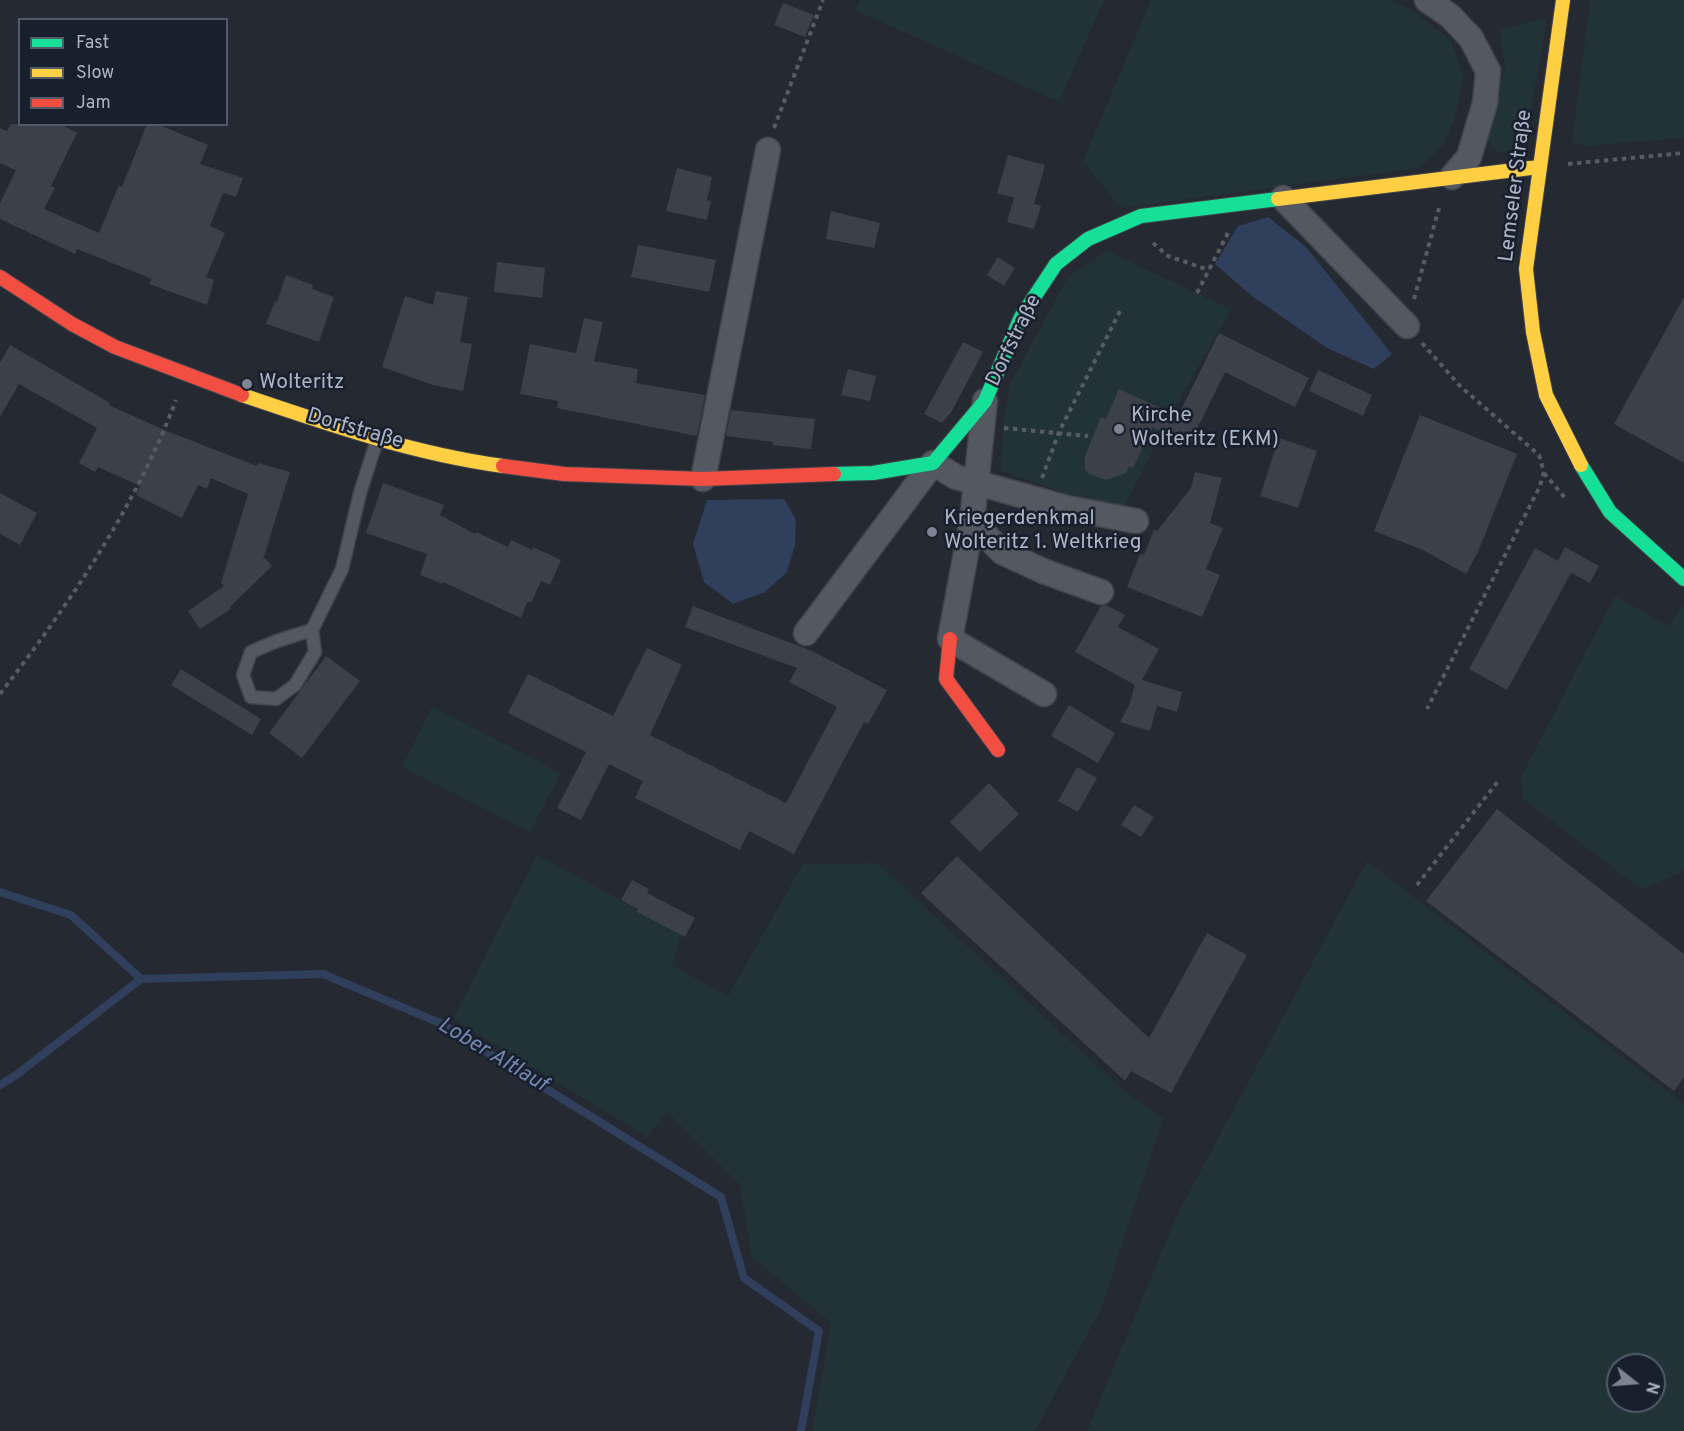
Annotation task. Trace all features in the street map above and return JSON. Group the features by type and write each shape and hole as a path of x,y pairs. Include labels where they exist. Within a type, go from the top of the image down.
{"street":[{"path":"1426,0 1450,16 1471,38 1488,71 1485,103 1475,139 1468,157 1452,177"},
{"name":"Lemseler Straße","path":"1563,0 1526,269 1533,332 1546,395 1576,456 1610,512 1684,579"},
{"path":"703,479 768,150"},
{"name":"Dorfstraße","path":"806,633 933,463 985,401 1021,317 1056,264 1088,239 1141,216 1539,167"},
{"path":"1283,198 1407,326"},
{"name":"Dorfstraße","path":"0,277 72,324 115,347 242,395 377,439 480,463 564,474 703,479 873,473 933,463"},
{"path":"985,401 972,521 950,639 946,679 998,750"},
{"path":"933,463 956,477 1067,508 1136,521"},
{"path":"972,521 1002,552 1043,571 1101,592"},
{"path":"950,639 1044,694"}],"lane":[{"path":"312,630 250,652 243,675 251,697 276,699 295,685 315,652 312,630 342,569 360,493 377,439"}],"path":[{"path":"768,150 773,129 823,0"},
{"path":"1539,167 1684,153"},
{"path":"1427,708 1540,486 1544,472 1539,455 1460,386 1407,326 1434,219 1452,177"},
{"path":"1197,293 1243,203"},
{"path":"1127,222 1168,256 1209,270"},
{"path":"1033,498 1059,432 1121,309"},
{"path":"0,694 62,611 116,527 159,445 186,374"},
{"path":"983,426 1088,436"},
{"path":"1417,885 1499,780"}],"shaded area":[{"path":"860,0 1104,0 1059,102 855,10"},
{"path":"1151,0 1391,0 1412,10 1450,40 1464,76 1454,121 1443,145 1420,168 1121,208 1083,161"},
{"path":"1590,0 1684,0 1684,138 1587,146 1572,143"},
{"path":"1547,18 1527,133 1508,151 1497,153 1487,139 1505,67 1500,29"},
{"path":"1107,251 1231,309 1169,418 1123,509 1065,493 1001,471 1003,428 1010,384 1068,277"},
{"path":"1615,596 1669,626 1682,605 1684,608 1684,868 1680,873 1641,889 1523,799 1521,777"},
{"path":"432,707 561,773 530,832 402,767"},
{"path":"537,855 681,935 672,965 728,996 803,864 877,863 1121,1088 1163,1118 1101,1309 1035,1431 812,1431 831,1323 752,1257 740,1185 667,1112 647,1137 453,1019"},
{"path":"1367,861 1684,1104 1684,1431 1087,1431 1178,1213"}],"water":[{"path":"1268,217 1306,247 1392,354 1374,369 1327,348 1252,296 1215,264 1238,226"},
{"path":"784,499 796,520 795,545 787,572 765,592 733,604 704,582 693,544 707,500"}],"building":[{"path":"783,3 814,15 805,37 774,25"},
{"path":"11,124 18,124 18,126 64,126 77,133 51,186 55,188 44,209 99,233 119,185 122,187 146,126 162,126 208,145 200,164 243,178 236,197 223,193 210,226 225,233 206,277 214,280 207,305 149,284 152,279 77,249 75,254 0,219 0,203 16,170 0,163 0,128 7,131"},
{"path":"1008,155 1045,165 1034,204 1041,206 1034,229 1007,222 1014,198 997,193"},
{"path":"677,168 712,177 707,200 711,201 707,220 666,211"},
{"path":"831,211 880,223 874,248 826,239"},
{"path":"638,245 716,260 709,292 631,277"},
{"path":"998,257 1015,268 1004,286 987,275"},
{"path":"497,262 545,268 542,298 494,292"},
{"path":"286,275 313,285 312,289 334,297 319,342 266,324 275,301 277,302"},
{"path":"436,291 468,297 460,342 472,344 463,391 433,385 382,367 405,296 433,305"},
{"path":"1684,297 1684,463 1614,424"},
{"path":"584,318 603,322 594,361 638,369 636,383 705,395 697,436 557,408 558,401 520,394 530,344 576,353"},
{"path":"1219,333 1309,378 1295,407 1225,372 1189,445 1152,427 1133,468 1129,466 1126,473 1106,480 1089,474 1085,469 1085,456 1101,417 1106,419 1119,389 1178,416"},
{"path":"963,342 983,352 952,411 942,423 924,414"},
{"path":"10,345 110,403 109,405 164,430 257,466 258,463 290,472 263,560 265,558 272,566 230,607 231,609 200,629 188,611 224,586 221,583 248,494 211,478 207,489 198,485 182,518 136,495 140,486 98,467 95,472 79,463 97,428 19,384 0,417 0,363"},
{"path":"848,369 876,376 870,401 841,395"},
{"path":"1318,370 1372,395 1363,416 1309,391"},
{"path":"731,410 815,419 811,449 772,445 773,442 726,436"},
{"path":"1420,415 1517,454 1478,552 1466,574 1423,550 1374,531"},
{"path":"1279,438 1317,451 1298,508 1260,496"},
{"path":"1195,472 1222,478 1210,523 1223,528 1206,569 1220,575 1202,617 1127,587 1140,554 1144,555 1154,529 1157,531 1191,488"},
{"path":"383,483 444,505 440,515 475,534 476,532 508,547 511,540 561,560 550,585 541,581 531,603 528,601 521,618 443,582 443,584 420,575 427,554 366,533"},
{"path":"0,493 37,513 20,545 0,534"},
{"path":"1565,547 1599,566 1590,583 1571,573 1507,690 1469,669 1535,548 1558,561"},
{"path":"1106,605 1125,615 1118,627 1159,649 1142,680 1182,692 1177,712 1157,706 1150,731 1120,722 1129,705 1135,685 1075,652 1101,606"},
{"path":"693,606 812,651 887,690 868,724 864,722 794,854 749,831 740,850 635,798 643,781 609,764 581,820 557,808 586,752 508,713 528,674 613,716 647,648 682,665 650,735 786,803 837,707 789,682 797,668 685,627"},
{"path":"326,656 360,681 302,758 269,733"},
{"path":"181,669 261,719 252,735 171,685"},
{"path":"1069,705 1115,733 1098,763 1051,736"},
{"path":"1077,767 1097,778 1078,812 1058,801"},
{"path":"989,783 1019,814 980,852 950,822"},
{"path":"1134,805 1154,817 1141,837 1121,825"},
{"path":"1497,809 1684,954 1684,1077 1674,1091 1426,901"},
{"path":"957,856 1149,1038 1207,933 1247,955 1171,1093 1131,1071 1125,1081 921,893"},
{"path":"632,880 649,889 647,893 695,918 685,937 637,912 638,909 621,900"}],"waterway":[{"path":"0,892 71,915 141,979"},
{"name":"Lober Altlauf","path":"0,1085 141,979 323,974 440,1023 721,1197 744,1278 819,1331 801,1431"}],"traffic: fast":[{"path":"834,474 873,473 933,463 985,401 1021,317 1056,264 1088,239 1141,216 1278,199"},
{"path":"1581,465 1610,512 1684,579"}],"traffic: slow":[{"path":"1563,0 1526,269 1533,332 1546,395 1581,465"},
{"path":"1278,199 1539,167"},
{"path":"242,395 404,446 503,466"}],"traffic: jam":[{"path":"0,277 72,324 115,347 242,395"},
{"path":"503,466 564,474 703,479 834,474"},
{"path":"950,639 946,679 998,750"}],"place":[{"name":"Wolteritz","path":"247,384"},
{"name":"Kirche Wolteritz (EKM)","path":"1119,429"},
{"name":"Kriegerdenkmal Wolteritz 1. Weltkrieg","path":"932,532"}]}
